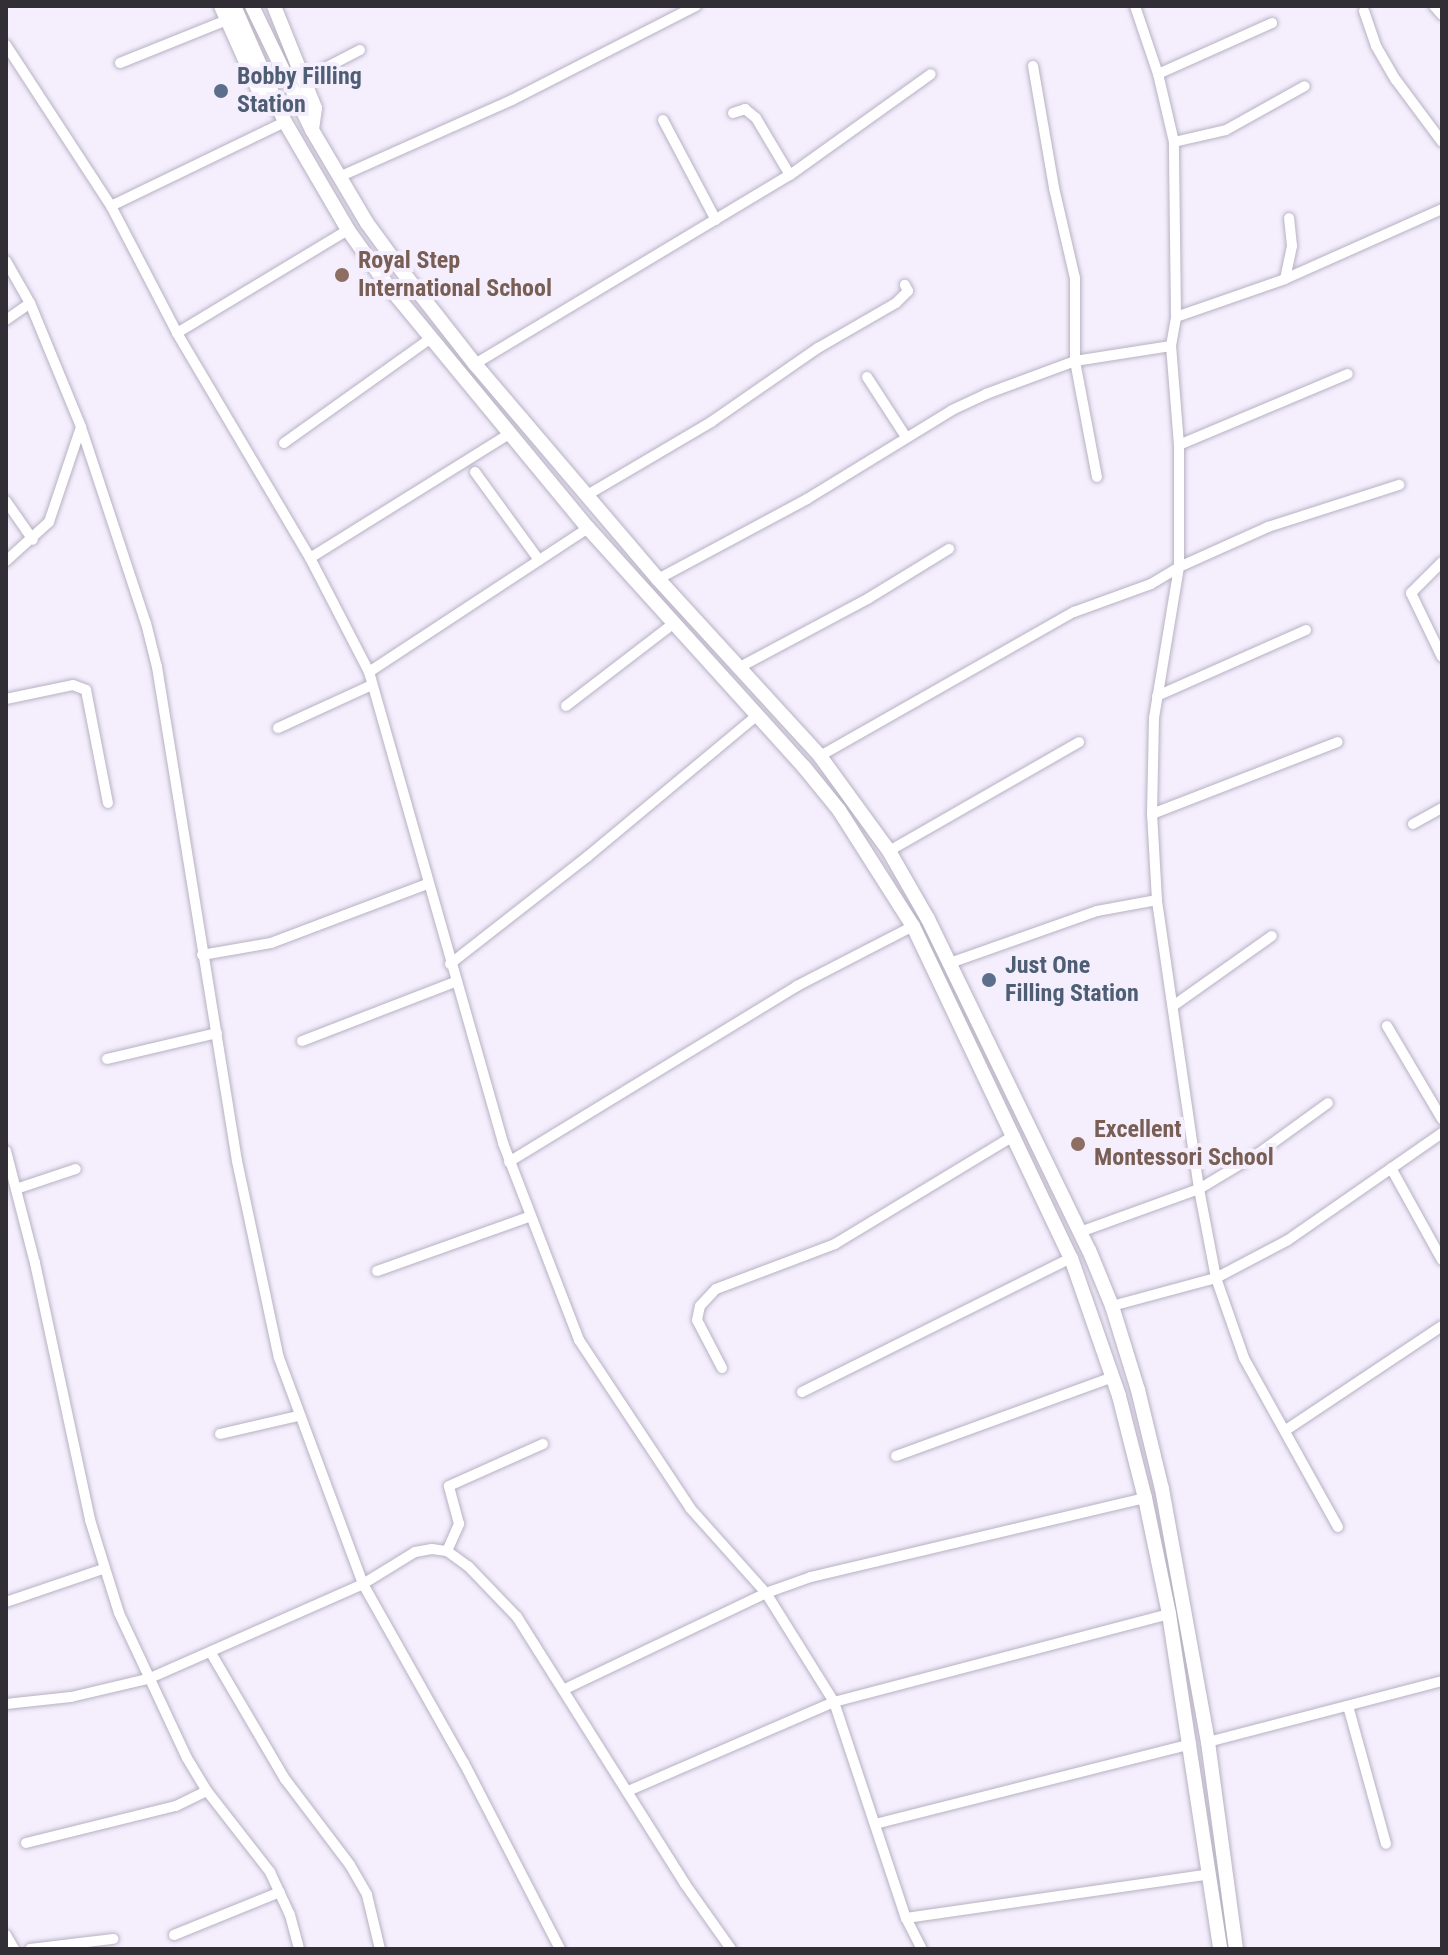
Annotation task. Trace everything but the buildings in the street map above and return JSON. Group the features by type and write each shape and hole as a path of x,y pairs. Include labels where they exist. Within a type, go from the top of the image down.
{"main road":[{"path":"221,6 261,96 282,117"},
{"path":"234,6 282,117 348,230 430,339 588,528 839,810 913,926 1071,1258 1113,1377 1145,1498 1169,1614 1220,1949"},
{"path":"252,6 312,130 384,247 475,364 589,494 658,579 820,756 889,851 950,963 1080,1232 1112,1306 1138,1390 1162,1489 1208,1742 1236,1949"},
{"path":"274,6 315,108 312,130"}],"street":[{"path":"339,177 512,100 696,6"},
{"path":"1135,6 1158,74 1174,142 1176,317 1171,346 1179,445 1179,567 1157,696 1152,814 1157,900 1199,1189 1216,1278 1244,1358 1338,1527"},
{"path":"1434,6 1442,15"},
{"path":"1364,11 1376,46 1396,80 1442,142"},
{"path":"120,63 227,20"},
{"path":"1158,74 1272,23"},
{"path":"6,45 111,206 177,333 310,558 369,672 427,884 509,1162 579,1340 690,1508 766,1593 834,1702 906,1918 922,1949"},
{"path":"304,79 360,50"},
{"path":"1033,66 1075,278 1075,361 1097,477"},
{"path":"475,364 790,175 931,74"},
{"path":"1174,142 1226,130 1305,86"},
{"path":"733,113 745,109 756,118 790,175"},
{"path":"111,206 282,117"},
{"path":"663,120 716,220"},
{"path":"1176,317 1285,279 1442,209"},
{"path":"1285,279 1292,246 1289,218"},
{"path":"177,333 348,230"},
{"path":"6,261 30,303 81,427 146,623 157,667 237,1161 279,1358 298,1416 363,1584 464,1763 560,1949"},
{"path":"589,494 711,422 818,348 896,303 908,291 905,285"},
{"path":"6,320 30,303"},
{"path":"284,443 430,339"},
{"path":"658,579 807,499 906,437 986,394 1075,361 1171,346"},
{"path":"1179,445 1348,374"},
{"path":"867,377 906,437"},
{"path":"6,561 33,540 56,509 81,427"},
{"path":"310,558 509,434"},
{"path":"475,472 539,560"},
{"path":"820,756 1074,612 1151,584 1179,567 1268,527 1399,485"},
{"path":"6,501 33,540"},
{"path":"369,672 588,528"},
{"path":"740,667 869,598 949,549"},
{"path":"1442,562 1411,593 1442,657"},
{"path":"566,706 673,624"},
{"path":"1157,696 1306,630"},
{"path":"6,699 73,685 86,690 108,803"},
{"path":"278,728 372,685"},
{"path":"450,964 587,857 756,716"},
{"path":"889,851 1079,742"},
{"path":"1152,814 1338,742"},
{"path":"1413,824 1442,808"},
{"path":"202,955 271,943 427,884"},
{"path":"950,963 1097,911 1157,900"},
{"path":"509,1162 797,986 913,926"},
{"path":"1173,1006 1272,936"},
{"path":"302,1041 455,982"},
{"path":"1387,1026 1442,1119"},
{"path":"107,1059 217,1033"},
{"path":"1080,1232 1199,1189 1259,1153 1328,1103"},
{"path":"1112,1306 1216,1278 1288,1240 1442,1133"},
{"path":"722,1368 697,1320 700,1306 716,1289 835,1244 1015,1135"},
{"path":"6,1151 103,1569 148,1679 207,1791 244,1835 280,1892 299,1949"},
{"path":"1391,1168 1442,1260"},
{"path":"16,1189 76,1169"},
{"path":"377,1271 529,1217"},
{"path":"802,1392 1071,1258"},
{"path":"1286,1430 1442,1326"},
{"path":"896,1456 1113,1377"},
{"path":"220,1434 298,1416"},
{"path":"447,1551 459,1524 449,1486 543,1444"},
{"path":"565,1689 766,1593 811,1577 1145,1498"},
{"path":"6,1704 71,1697 148,1679 363,1584 415,1552 432,1549 447,1551 468,1566 517,1617 685,1884 731,1949"},
{"path":"6,1602 103,1569"},
{"path":"628,1791 834,1702 1169,1614"},
{"path":"211,1653 279,1770 350,1865 367,1895 380,1949"},
{"path":"1208,1742 1442,1681"},
{"path":"1348,1706 1386,1844"},
{"path":"875,1824 1191,1744"},
{"path":"26,1843 176,1806 207,1791"},
{"path":"906,1918 1210,1874"},
{"path":"174,1935 280,1892"},
{"path":"6,1935 14,1949"},
{"path":"30,1949 113,1939"}],"place":[{"name":"Bobby Filling Station","path":"221,91"},
{"name":"Royal Step International School","path":"342,275"},
{"name":"Just One Filling Station","path":"989,980"},
{"name":"Excellent Montessori School","path":"1078,1144"}]}
